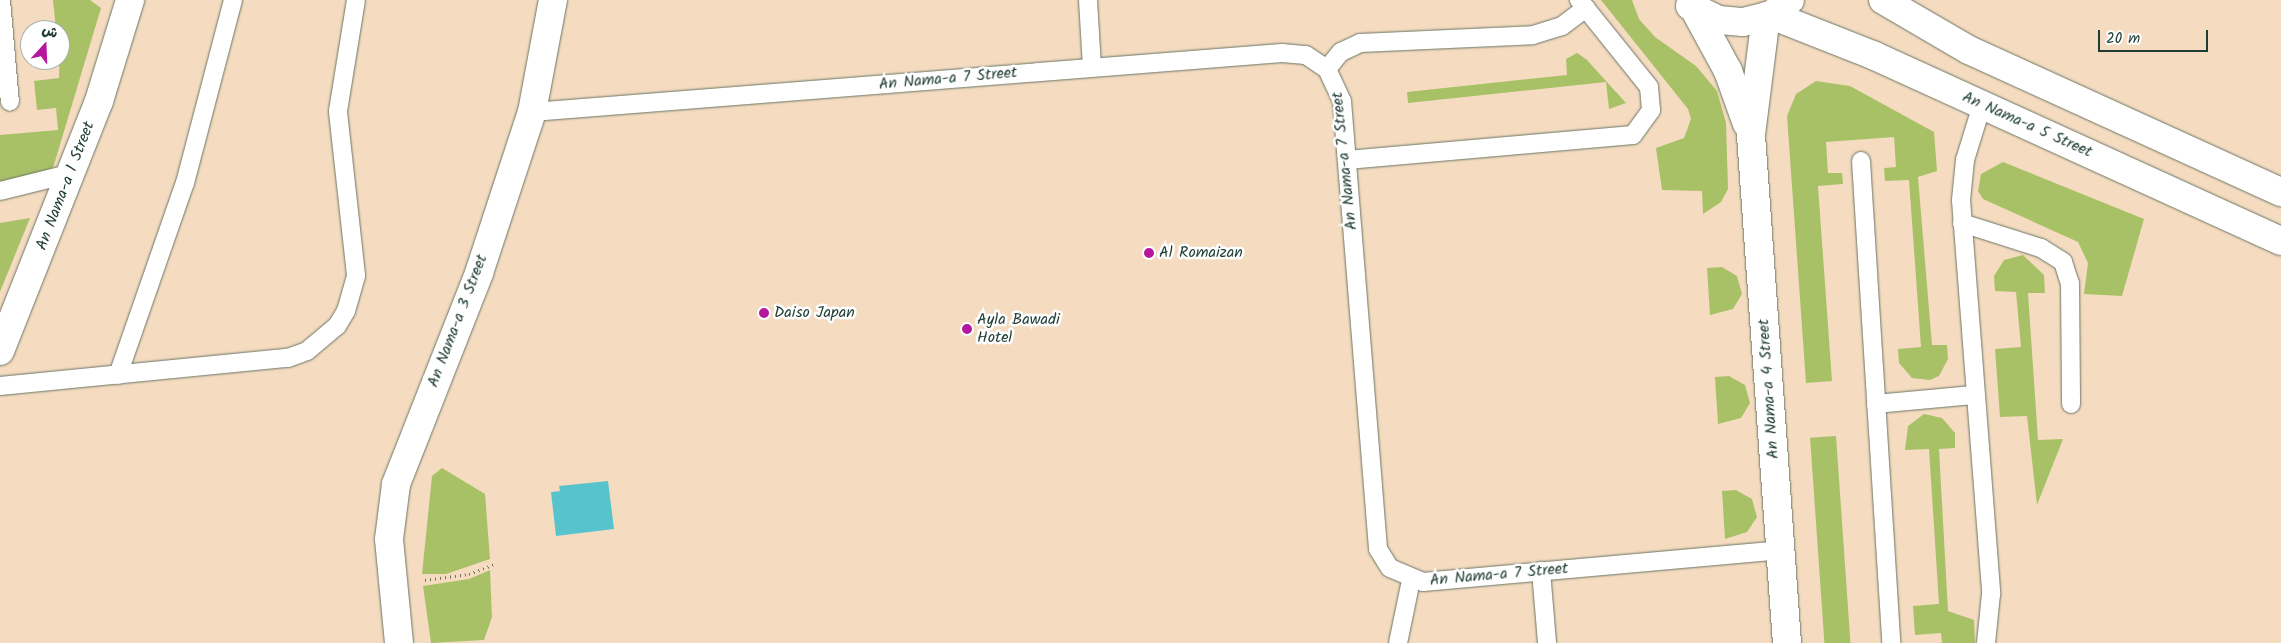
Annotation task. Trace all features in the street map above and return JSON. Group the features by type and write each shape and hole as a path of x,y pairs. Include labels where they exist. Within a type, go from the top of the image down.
{"street":[{"name":"An Nama-a 3 Street","path":"399,643 390,520 404,456 479,273 532,112 553,0"},
{"path":"1882,0 1969,50 2281,192"},
{"name":"An Nama-a 1 Street","path":"0,351 72,172 127,6"},
{"path":"1690,6 1719,20 1743,22 1776,10"},
{"name":"An Nama-a 4 Street","path":"1690,6 1728,71 1751,135"},
{"name":"An Nama-a 4 Street","path":"1776,10 1751,135 1787,643"},
{"name":"An Nama-a 5 Street","path":"1776,10 2281,241"}],"lane":[{"path":"0,0 10,102"},
{"path":"118,375 185,183 233,0"},
{"path":"0,386 288,358 323,340 341,318 356,275 338,111 356,0"},
{"path":"1088,0 1092,67"},
{"path":"1327,68 1341,52 1360,43 1533,35 1562,26 1582,4 1649,87 1651,110 1632,135 1347,160"},
{"name":"An Nama-a 7 Street","path":"532,112 1092,67 1294,53 1327,68 1340,89 1378,549 1390,568 1411,580 1541,571 1780,550"},
{"path":"1982,104 1965,160 1962,223 1973,395 1991,594 1986,643"},
{"path":"1861,161 1891,643"},
{"path":"0,190 72,172"},
{"path":"1962,223 2041,248 2063,262 2070,283 2071,404"},
{"path":"1876,404 1973,395"},
{"path":"1541,571 1547,643"},
{"path":"1398,643 1411,580"}],"path":[{"path":"393,578 446,579 495,564"}],"green space":[{"path":"53,0 90,0 101,8 53,168 0,183 0,135 58,130 56,108 37,110 34,81 59,78 59,70 70,70 70,20 55,20"},
{"path":"1601,0 1632,0 1639,19 1655,37 1696,66 1717,91 1726,123 1728,189 1721,202 1703,214 1702,191 1662,190 1656,148 1684,138 1691,119 1688,109"},
{"path":"1577,53 1586,59 1626,103 1609,109 1606,82 1408,103 1407,92 1567,75 1566,59"},
{"path":"1816,81 1850,86 1934,132 1937,171 1918,177 1932,345 1947,345 1948,359 1939,376 1930,380 1912,378 1899,363 1898,349 1921,347 1909,180 1885,181 1884,168 1896,167 1894,137 1826,142 1828,173 1842,173 1843,184 1818,186 1832,381 1806,383 1787,116 1796,94"},
{"path":"2003,162 2144,219 2122,296 2084,294 2088,263 2078,242 1983,199 1978,191 1981,174"},
{"path":"30,218 0,292 0,223"},
{"path":"2023,255 2044,275 2045,293 2028,293 2038,440 2063,439 2037,505 2027,416 2000,417 1995,349 2021,347 2016,292 1995,291 1994,276 2004,260"},
{"path":"1722,267 1737,276 1742,294 1733,309 1710,315 1707,268"},
{"path":"1729,376 1745,385 1750,403 1741,418 1718,424 1715,377"},
{"path":"1924,414 1942,418 1955,433 1955,448 1939,449 1948,611 1974,620 1975,643 1942,643 1941,633 1915,635 1913,606 1939,604 1929,449 1905,450 1908,426"},
{"path":"1836,436 1850,643 1824,643 1810,438"},
{"path":"442,468 485,494 490,559 446,574 422,574 432,476"},
{"path":"1736,490 1752,499 1757,517 1747,532 1725,539 1722,491"},
{"path":"490,570 492,617 484,640 431,643 423,586 469,579"}],"water":[{"path":"608,481 614,529 556,536 551,492 560,491 559,486"}],"place":[{"name":"Al Romaizan","path":"1149,253"},
{"name":"Daiso Japan","path":"764,313"},
{"name":"Ayla Bawadi Hotel","path":"967,329"}]}
